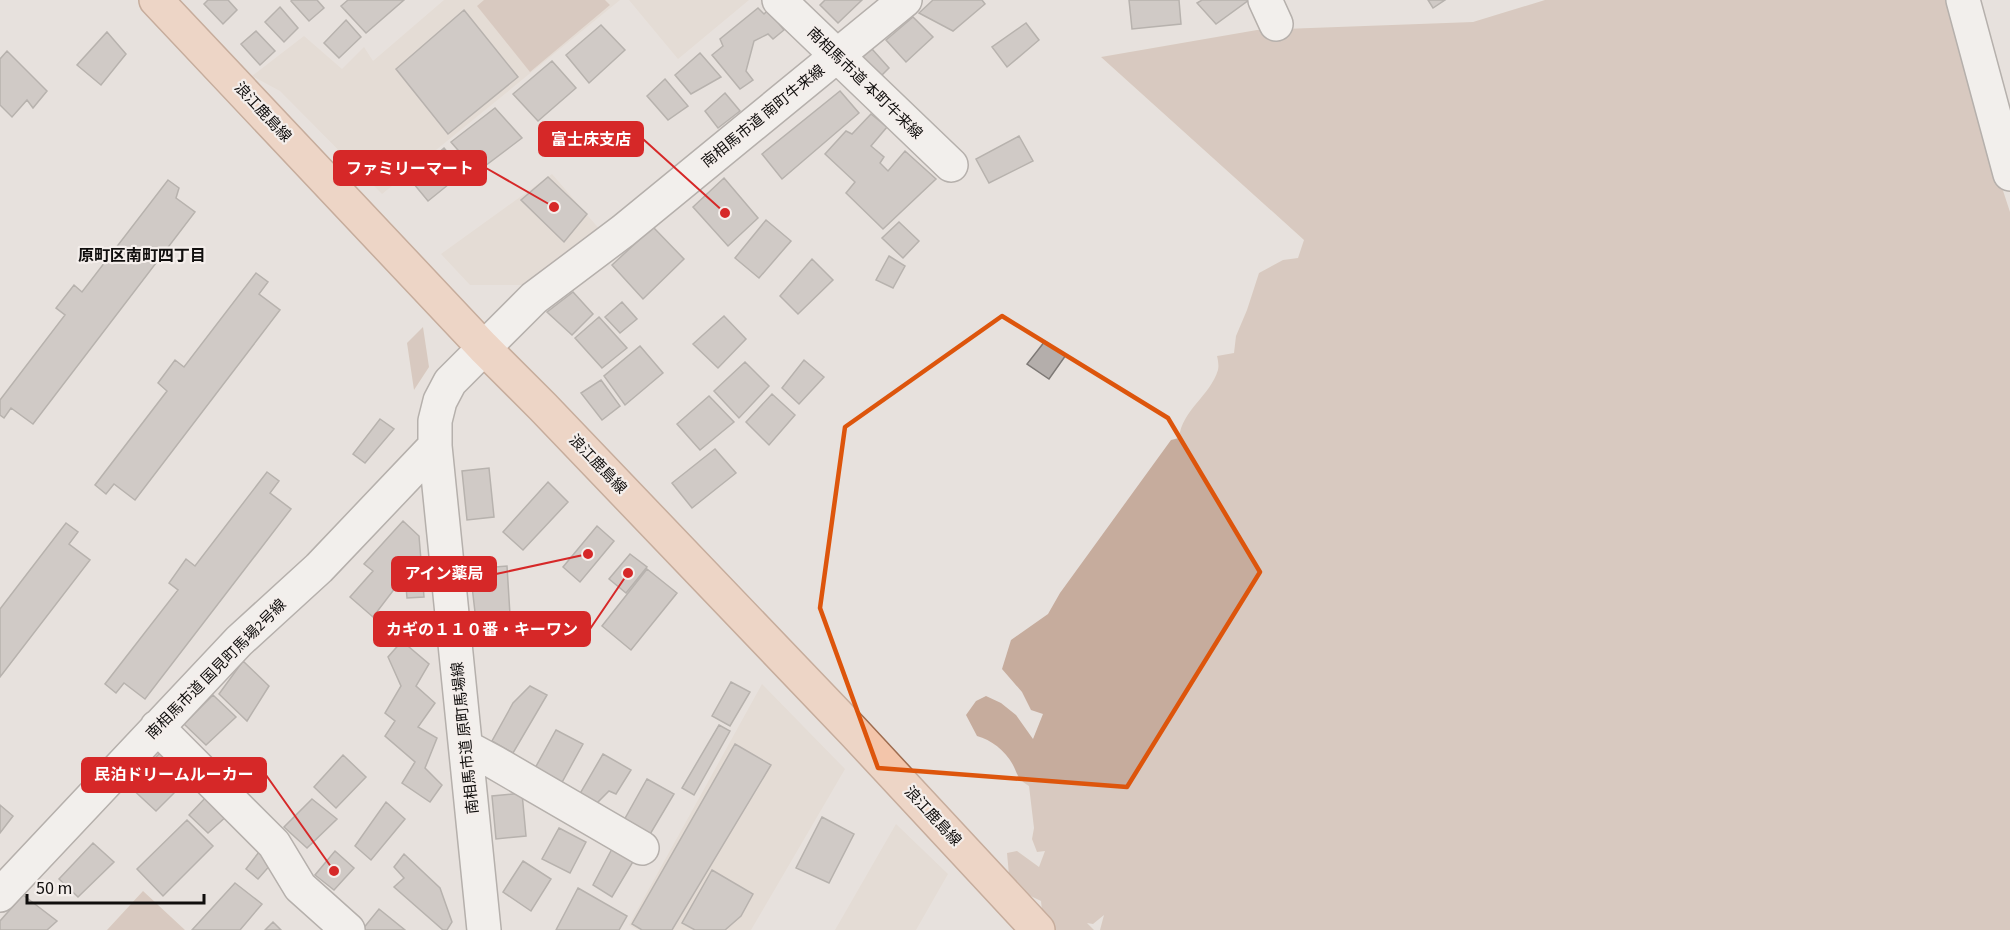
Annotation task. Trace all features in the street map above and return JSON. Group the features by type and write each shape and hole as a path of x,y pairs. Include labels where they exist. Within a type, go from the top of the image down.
{"main road":[{"name":"浪江鹿島線","path":"156,0 483,347 853,731 1038,930"}],"street":[{"name":"南相馬市道 本町牛来線","path":"779,0 951,165"},
{"name":"南相馬市道 南町牛来線","path":"483,347 534,298 616,236 905,0"},
{"path":"1963,0 2010,174"},
{"name":"南相馬市道 原町馬場線","path":"483,347 450,382 440,401 435,421 435,446 484,930"},
{"name":"南相馬市道 国見町馬場2号線","path":"0,895 239,641 319,568 435,446"},
{"path":"157,727 274,844 300,886 348,930"},
{"path":"466,747 642,848"}],"highlighted area":[{"path":"1002,316 1168,418 1260,572 1127,787 878,768 820,608 845,427"}],"shaded area":[{"path":"444,0 620,0 382,194 280,91 252,76 304,36 342,69 364,47 373,61"},
{"path":"484,0 605,0 610,5 530,72 477,6"},
{"path":"629,0 749,0 678,59"},
{"path":"1545,0 1950,0 1993,160 2010,212 2010,930 1100,930 1104,915 1093,924 1087,923 1094,930 1049,930 1043,920 1041,901 1010,886 1007,853 1017,851 1039,867 1045,851 1037,852 1032,839 1034,828 1029,786 1019,778 1011,762 998,747 977,736 966,715 976,701 986,696 1001,703 1016,715 1033,739 1043,714 1031,710 1022,692 1002,669 1011,640 1048,614 1060,593 1171,440 1179,438 1185,419 1214,379 1218,368 1217,356 1234,353 1236,336 1259,273 1283,260 1298,258 1304,240 1101,57 1257,30 1473,22"},
{"path":"552,174 601,231 528,285 470,285 441,254"},
{"path":"423,327 429,367 414,390 407,343"},
{"path":"762,684 845,769 751,930 638,930 629,925"},
{"path":"896,824 948,874 916,930 835,930"},
{"path":"143,891 185,930 107,930"}],"building":[{"path":"208,0 228,0 237,10 223,24 204,4"},
{"path":"292,0 317,0 324,8 309,21"},
{"path":"348,0 404,0 366,33 341,6"},
{"path":"825,0 862,0 838,23 820,5"},
{"path":"933,0 982,0 985,4 953,31 919,13"},
{"path":"1129,0 1179,0 1181,24 1132,29"},
{"path":"1202,0 1249,0 1216,24 1197,3"},
{"path":"1428,0 1445,0 1433,8"},
{"path":"280,7 298,28 284,42 265,22"},
{"path":"758,8 764,14 768,10 784,30 773,39 768,34 754,41 746,71 753,80 740,89 712,55 723,46 720,39"},
{"path":"464,10 518,77 448,134 396,69"},
{"path":"913,17 933,37 906,62 886,40"},
{"path":"346,20 361,37 339,58 324,43"},
{"path":"1026,23 1039,40 1007,67 992,47"},
{"path":"601,25 625,50 589,83 566,55"},
{"path":"256,31 275,51 260,65 241,44"},
{"path":"107,32 126,54 101,85 77,65"},
{"path":"872,49 889,68 880,77 861,58"},
{"path":"7,51 47,91 33,108 27,100 12,117 0,105 0,59"},
{"path":"700,53 721,77 691,94 675,75"},
{"path":"552,61 576,88 538,121 513,94"},
{"path":"665,79 688,106 668,120 647,96"},
{"path":"840,91 859,113 782,179 762,154"},
{"path":"725,93 740,111 718,128 705,111"},
{"path":"495,108 522,138 477,172 451,142"},
{"path":"871,114 887,127 871,146 884,157 880,163 888,171 905,151 936,179 883,229 846,193 855,182 825,154 846,131 852,134"},
{"path":"1019,136 1033,161 989,183 976,159"},
{"path":"444,148 464,172 428,201 409,178"},
{"path":"548,177 587,214 564,242 521,200"},
{"path":"724,178 758,218 728,246 693,207"},
{"path":"168,180 179,188 176,198 195,212 33,424 11,408 4,418 0,415 0,400 65,315 56,308 74,285 82,292"},
{"path":"766,220 791,241 759,278 735,258"},
{"path":"899,222 919,241 903,258 882,238"},
{"path":"653,227 684,259 643,299 612,265"},
{"path":"889,256 905,266 893,288 876,280"},
{"path":"812,259 833,280 798,314 780,296"},
{"path":"256,273 268,282 259,294 280,310 135,500 114,484 106,494 95,485 167,391 158,383 175,360 184,367"},
{"path":"573,292 593,314 572,335 547,312"},
{"path":"622,302 637,319 620,333 605,317"},
{"path":"724,316 746,339 718,368 693,344"},
{"path":"599,317 627,348 602,368 575,338"},
{"path":"1045,341 1066,355 1049,379 1027,364"},
{"path":"640,346 663,373 625,405 604,376"},
{"path":"804,360 824,377 799,404 782,388"},
{"path":"745,362 769,386 739,418 714,391"},
{"path":"601,380 620,406 602,420 581,393"},
{"path":"772,394 795,415 769,445 746,422"},
{"path":"709,396 734,422 700,450 677,424"},
{"path":"380,419 394,429 365,463 353,454"},
{"path":"715,449 736,473 692,508 672,483"},
{"path":"489,468 494,517 467,520 462,471"},
{"path":"267,472 279,481 270,493 291,509 145,699 124,683 116,693 105,684 178,590 169,583 186,559 195,566"},
{"path":"548,482 568,502 523,550 503,532"},
{"path":"403,521 419,536 424,597 407,598 405,575 373,617 350,597 373,571 364,564"},
{"path":"66,523 78,532 69,544 90,560 0,677 0,609"},
{"path":"597,526 614,541 580,582 563,567"},
{"path":"630,554 647,567 626,593 609,579"},
{"path":"507,566 510,615 493,637 478,638 470,569"},
{"path":"647,569 677,593 631,650 602,626"},
{"path":"402,641 429,664 416,686 435,703 418,727 437,738 425,768 442,785 430,802 402,783 415,762 385,736 395,721 385,713 401,686 388,657"},
{"path":"243,661 269,686 247,721 219,694"},
{"path":"731,682 750,692 730,726 712,716"},
{"path":"530,686 547,695 513,753 492,741 513,703"},
{"path":"213,695 236,717 206,745 184,724"},
{"path":"719,725 730,731 694,795 682,788"},
{"path":"556,730 583,744 560,786 534,770"},
{"path":"735,744 771,765 672,930 642,930 632,924"},
{"path":"162,751 189,778 156,811 128,785"},
{"path":"603,754 631,770 616,794 609,791 593,807 578,797"},
{"path":"343,755 366,777 336,808 314,787"},
{"path":"647,779 674,794 649,836 623,822"},
{"path":"522,793 526,836 496,839 492,796"},
{"path":"209,794 229,814 208,833 189,815"},
{"path":"312,799 337,819 307,848 284,827"},
{"path":"386,802 405,819 371,860 355,846"},
{"path":"0,805 13,816 0,833"},
{"path":"822,817 854,834 829,883 796,868"},
{"path":"187,820 213,846 163,896 137,869"},
{"path":"559,828 586,842 570,873 542,859"},
{"path":"93,843 114,862 78,897 59,879"},
{"path":"613,847 634,860 612,897 593,885"},
{"path":"335,851 354,868 334,890 315,875"},
{"path":"259,852 273,862 258,879 246,869"},
{"path":"404,854 440,888 452,922 447,930 443,930 394,887 404,878 394,867"},
{"path":"523,861 551,879 531,911 503,892"},
{"path":"712,870 753,894 741,916 725,930 695,930 682,923"},
{"path":"235,883 262,904 240,930 192,930"},
{"path":"578,888 627,916 619,930 556,930"},
{"path":"23,895 57,921 47,930 0,930 0,921"},
{"path":"379,909 405,930 362,930"},
{"path":"273,922 281,930 265,930"}],"place":[{"name":"ファミリーマート","path":"554,207"},
{"name":"富士床支店","path":"725,213"},
{"name":"アイン薬局","path":"588,554"},
{"name":"カギの１１０番・キーワン","path":"628,573"},
{"name":"民泊ドリームルーカー","path":"334,871"}],"district":[{"name":"原町区南町四丁目","path":"142,255"}]}
